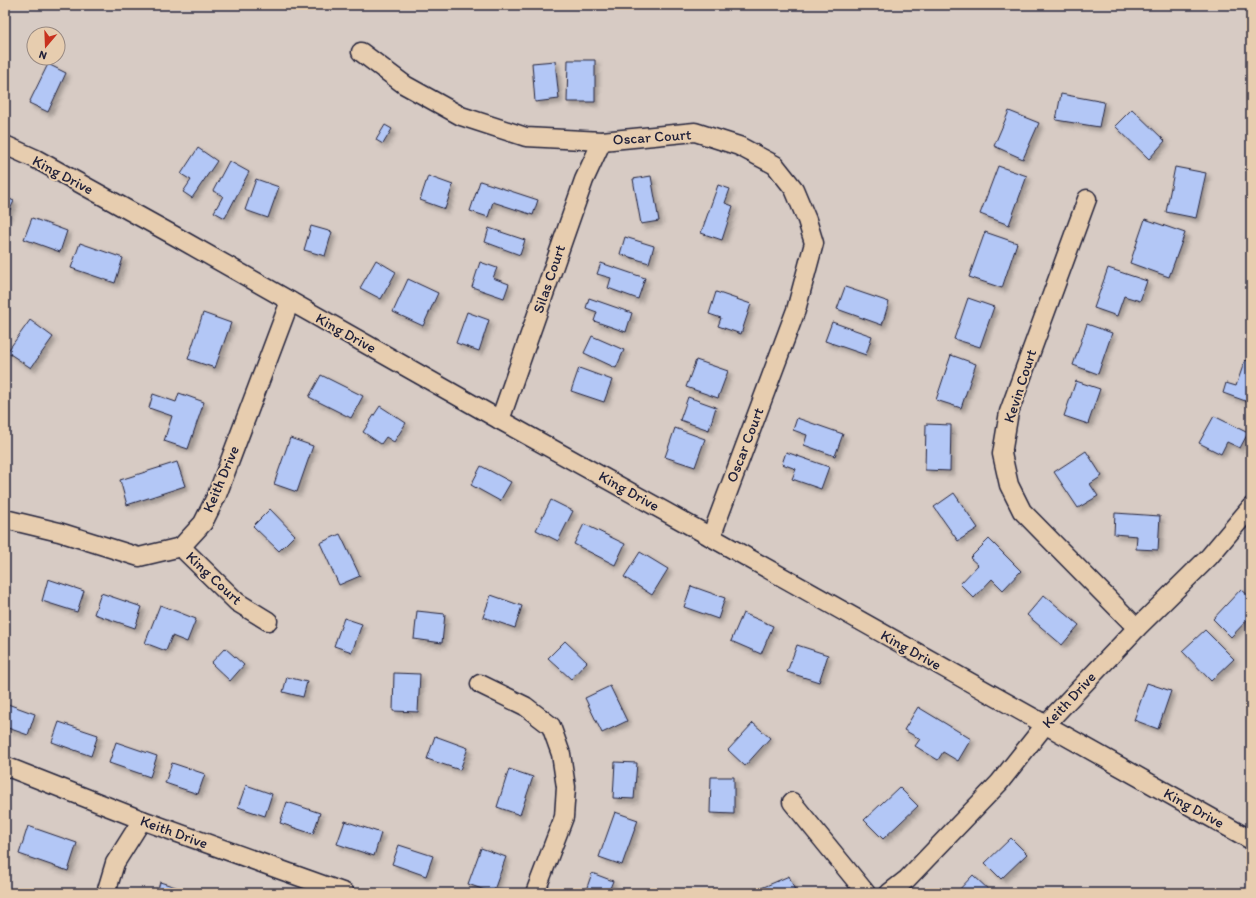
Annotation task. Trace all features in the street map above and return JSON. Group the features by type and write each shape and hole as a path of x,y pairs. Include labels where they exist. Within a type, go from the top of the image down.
{"street":[{"name":"Oscar Court","path":"361,52 405,85 461,116 526,137 602,141 695,132 739,146 775,165 794,189 807,220 814,243 796,310 711,537"},
{"name":"Silas Court","path":"500,420 584,180 602,141"},
{"name":"King Drive","path":"5,145 36,159 1251,840"},
{"name":"Kevin Court","path":"1087,199 1010,412 1002,454 1009,485 1022,511 1137,628"},
{"name":"Keith Drive","path":"182,547 203,523 217,495 290,302"},
{"name":"Keith Drive","path":"889,893 908,879 999,784 1045,725 1137,628 1209,556 1251,507"},
{"path":"5,518 59,532 139,557 182,547"},
{"name":"King Court","path":"182,547 237,602 268,621"},
{"path":"480,684 525,706 551,726 561,754 566,786 564,817 535,893"},
{"name":"Keith Drive","path":"5,766 142,820 345,893"},
{"path":"792,802 866,893"},
{"path":"106,893 115,863 142,820"}],"building":[{"path":"568,60 595,60 595,102 567,102"},
{"path":"555,61 559,99 535,102 532,63"},
{"path":"47,66 52,66 66,73 48,112 29,103"},
{"path":"1061,94 1104,102 1099,127 1056,120"},
{"path":"1132,109 1165,141 1149,159 1115,126"},
{"path":"1009,111 1039,123 1023,159 994,146"},
{"path":"385,125 392,129 383,144 376,140"},
{"path":"198,148 217,161 192,198 183,192 191,180 181,174"},
{"path":"229,161 249,172 225,218 214,212 223,196 213,191"},
{"path":"998,166 1027,176 1009,225 980,214"},
{"path":"1175,167 1206,173 1196,218 1166,212"},
{"path":"428,176 453,185 445,209 420,200"},
{"path":"651,176 659,221 641,224 633,179"},
{"path":"256,179 279,187 268,218 245,210"},
{"path":"480,181 538,200 533,215 493,202 488,217 470,211"},
{"path":"718,185 730,189 725,203 733,206 722,240 701,233"},
{"path":"5,197 14,201 5,220"},
{"path":"32,218 67,231 60,252 24,239"},
{"path":"1145,219 1185,233 1169,277 1130,263"},
{"path":"311,226 332,232 325,256 304,250"},
{"path":"489,228 525,240 520,255 485,242"},
{"path":"985,232 1017,243 1002,288 969,277"},
{"path":"625,237 654,246 649,263 620,254"},
{"path":"80,243 123,258 115,283 71,268"},
{"path":"376,260 396,272 381,299 360,288"},
{"path":"480,262 497,268 493,278 509,284 504,298 472,287"},
{"path":"601,263 645,278 638,299 608,288 611,278 597,274"},
{"path":"1108,268 1147,281 1140,301 1124,296 1117,316 1094,308"},
{"path":"408,279 438,293 423,326 393,312"},
{"path":"845,287 889,302 882,325 837,309"},
{"path":"716,292 751,304 741,334 718,326 721,318 709,314"},
{"path":"589,298 632,313 626,332 594,321 597,312 586,308"},
{"path":"968,298 994,307 980,347 954,339"},
{"path":"467,312 489,320 479,351 456,343"},
{"path":"203,313 231,323 215,368 188,359"},
{"path":"30,320 53,337 31,368 7,352"},
{"path":"832,322 872,336 866,355 825,341"},
{"path":"1087,324 1112,333 1098,374 1073,365"},
{"path":"592,336 624,350 616,368 584,353"},
{"path":"951,355 976,364 961,408 936,400"},
{"path":"696,360 728,371 718,398 686,387"},
{"path":"1245,360 1251,362 1251,403 1223,393 1226,383 1236,386"},
{"path":"579,368 612,380 604,402 571,391"},
{"path":"321,375 363,396 351,418 309,397"},
{"path":"1076,381 1100,389 1088,424 1064,416"},
{"path":"179,393 204,402 188,449 164,441 172,416 149,408 153,394 176,402"},
{"path":"688,397 716,407 709,430 680,420"},
{"path":"380,406 406,423 394,442 386,437 381,444 363,432"},
{"path":"1214,416 1248,433 1240,448 1227,442 1221,454 1199,443"},
{"path":"797,418 843,434 835,456 804,445 807,435 793,430"},
{"path":"926,424 951,425 950,471 925,470"},
{"path":"675,428 705,439 695,467 665,457"},
{"path":"290,438 313,446 297,492 274,484"},
{"path":"1086,451 1102,476 1090,484 1098,496 1078,508 1054,472"},
{"path":"786,452 829,467 821,489 792,479 796,469 782,464"},
{"path":"177,462 185,486 127,505 120,480"},
{"path":"481,466 511,482 500,501 471,485"},
{"path":"954,493 978,528 958,541 934,507"},
{"path":"551,500 573,511 558,541 536,530"},
{"path":"270,509 295,535 279,551 253,526"},
{"path":"1115,513 1160,516 1158,550 1136,549 1137,536 1114,534"},
{"path":"584,524 625,544 615,565 574,544"},
{"path":"340,534 360,576 339,585 320,543"},
{"path":"989,539 1021,571 1003,590 992,579 974,598 960,584 978,565 970,558"},
{"path":"640,552 668,569 652,595 624,577"},
{"path":"48,579 84,591 77,612 42,601"},
{"path":"691,586 725,598 718,619 684,607"},
{"path":"1241,589 1251,598 1251,616 1231,637 1213,619"},
{"path":"101,593 142,607 135,628 94,614"},
{"path":"491,595 522,606 515,628 483,617"},
{"path":"1044,595 1079,625 1062,645 1027,615"},
{"path":"160,605 196,619 187,642 172,636 166,651 145,643"},
{"path":"417,611 445,614 442,643 414,639"},
{"path":"743,613 773,626 761,654 731,641"},
{"path":"344,618 362,624 352,652 334,646"},
{"path":"1205,630 1234,659 1211,681 1182,651"},
{"path":"565,641 587,662 571,679 548,658"},
{"path":"797,645 828,655 819,682 787,672"},
{"path":"225,648 244,665 230,681 211,663"},
{"path":"394,673 420,674 418,712 393,711"},
{"path":"287,677 307,682 303,697 283,692"},
{"path":"1147,683 1171,691 1158,729 1134,720"},
{"path":"610,686 627,721 602,733 585,698"},
{"path":"5,703 35,714 28,735 5,727"},
{"path":"918,707 971,739 958,761 943,752 938,760 915,746 920,739 904,730"},
{"path":"59,722 98,735 91,756 52,742"},
{"path":"753,723 770,738 745,766 728,750"},
{"path":"435,736 468,748 460,770 427,759"},
{"path":"116,742 157,756 150,777 109,763"},
{"path":"615,762 637,763 634,799 613,798"},
{"path":"172,763 205,774 198,794 165,783"},
{"path":"509,769 533,777 520,815 497,807"},
{"path":"711,777 734,777 734,814 710,813"},
{"path":"246,785 272,794 265,816 238,807"},
{"path":"899,787 918,806 883,839 864,820"},
{"path":"287,802 320,813 313,834 280,823"},
{"path":"615,812 638,820 622,865 599,857"},
{"path":"345,821 381,833 374,856 337,844"},
{"path":"28,826 77,843 68,871 19,854"},
{"path":"1011,838 1027,854 1001,879 985,863"},
{"path":"399,845 433,856 426,876 392,864"},
{"path":"481,848 506,857 493,893 468,884"},
{"path":"592,873 613,881 608,893 585,893"},
{"path":"973,875 990,891 987,893 956,893"},
{"path":"789,876 796,893 750,893"},
{"path":"160,882 194,893 157,893"}]}
